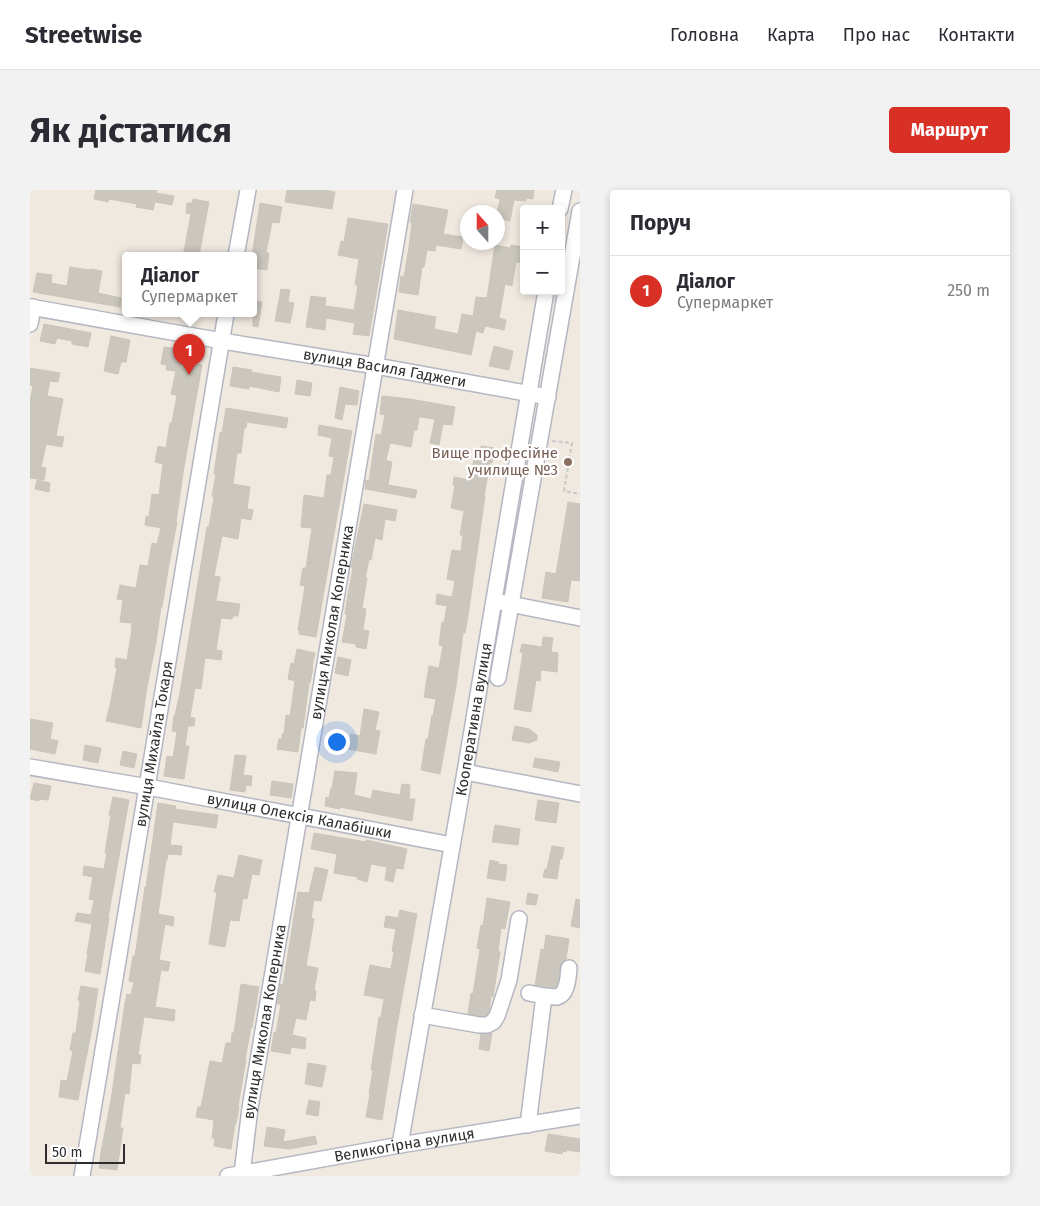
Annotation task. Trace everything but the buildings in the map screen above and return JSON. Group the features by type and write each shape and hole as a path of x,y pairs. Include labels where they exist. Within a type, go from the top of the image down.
{"street":[{"name":"вулиця Миколая Коперника","path":"235,1175 250,1108 405,190"},
{"path":"561,205 564,190"},
{"path":"236,252 243,191"},
{"name":"Кооперативна вулиця","path":"498,678 580,211"},
{"name":"Кооперативна вулиця","path":"400,1145 545,295"},
{"name":"вулиця Василя Гаджеги","path":"32,307 548,397"},
{"path":"30,324 32,307"},
{"name":"вулиця Михайла Токаря","path":"82,1176 226,317"},
{"path":"494,601 580,618"},
{"name":"вулиця Олексія Калабішки","path":"30,766 452,844"},
{"path":"465,772 580,794"},
{"path":"422,1016 479,1025 493,1022 497,1016 509,980 519,919"},
{"path":"528,1125 537,994 556,997 562,995 566,988 569,968"},
{"name":"Великогірна вулиця","path":"235,1175 400,1145 580,1116"}],"path":[{"path":"540,439 572,443 564,491 580,494"}],"place":[{"name":"Діалог","path":"189,375"},
{"name":"Вище професійне училище №3","path":"568,462"}]}
